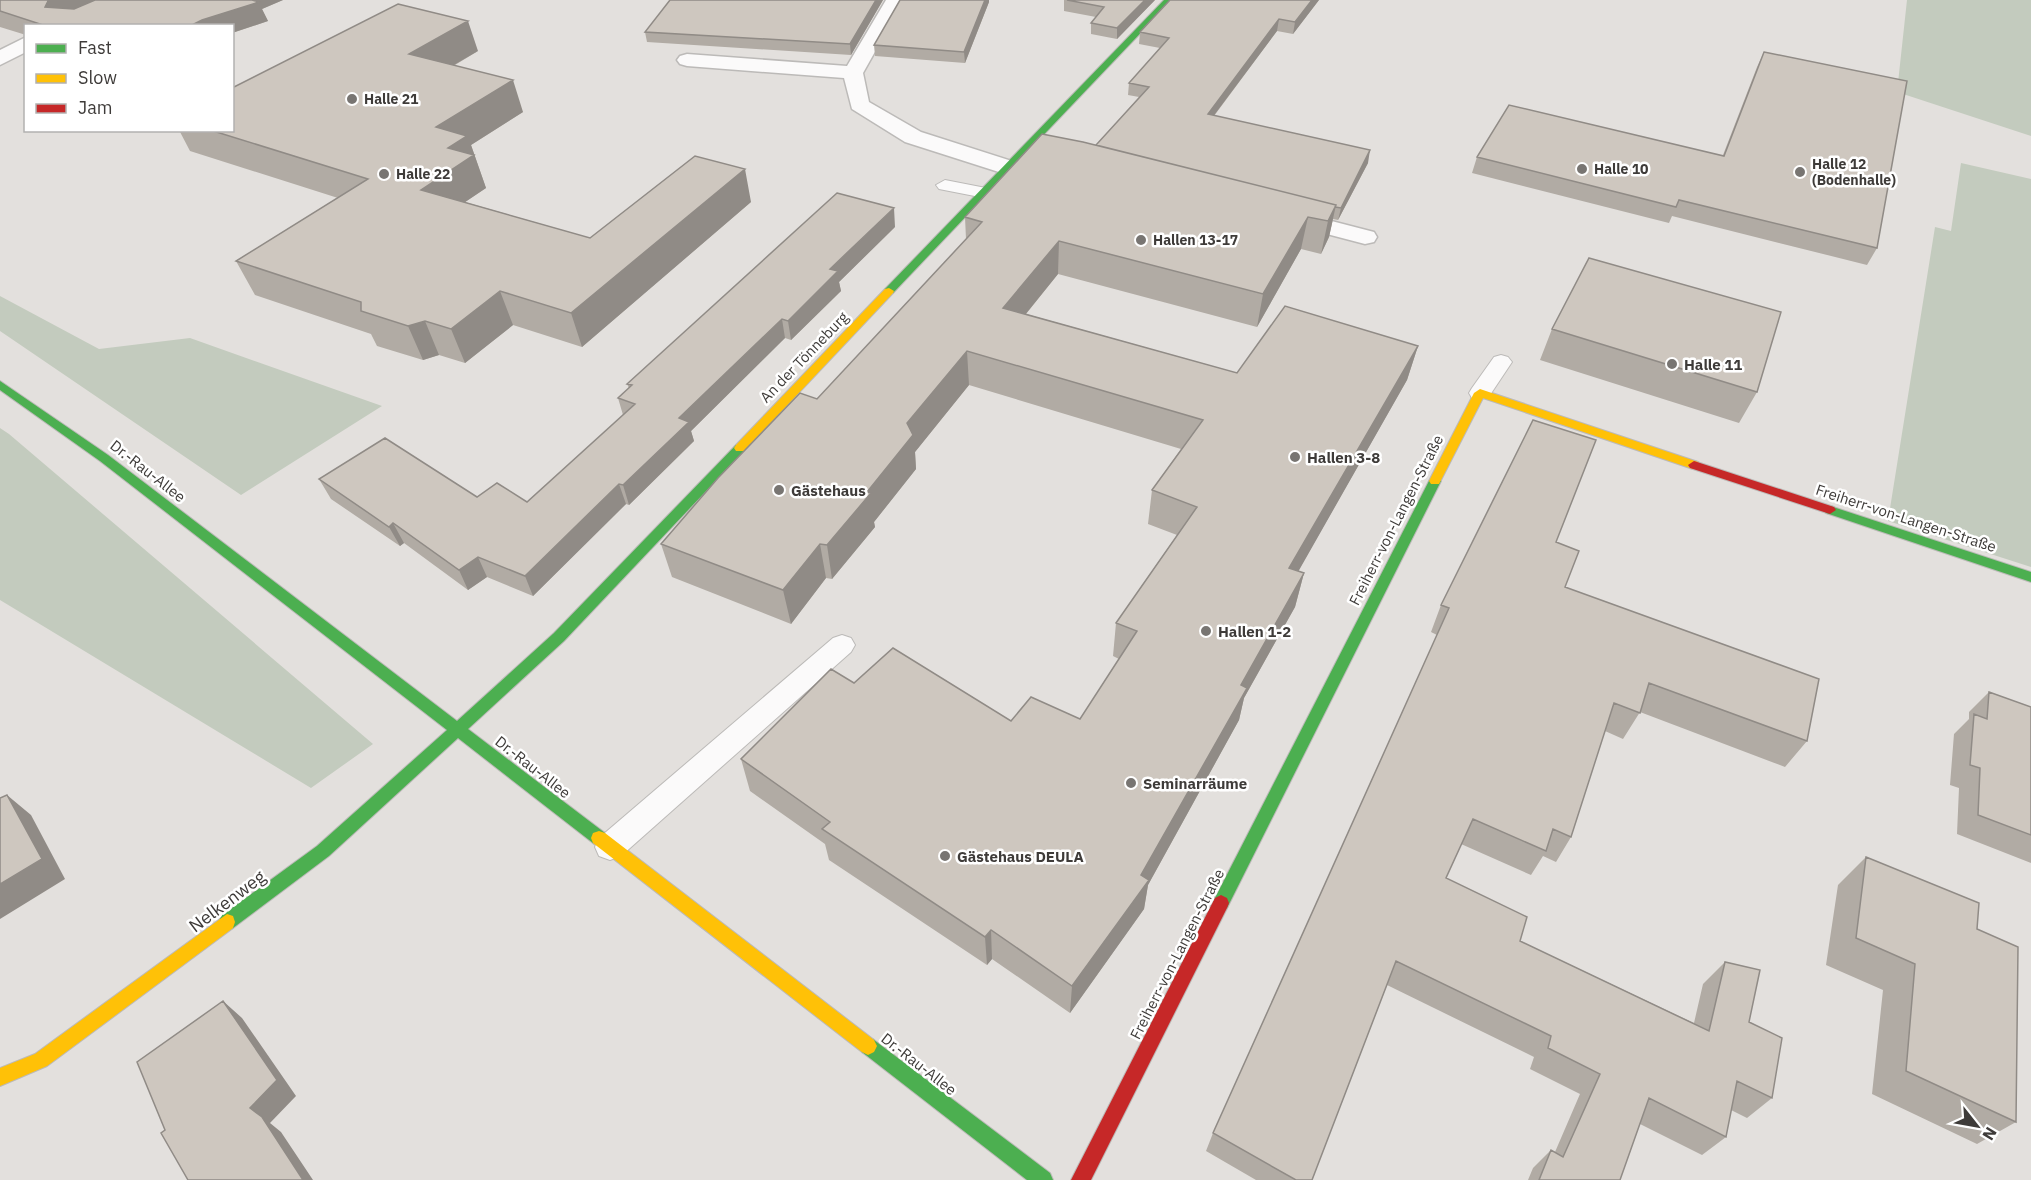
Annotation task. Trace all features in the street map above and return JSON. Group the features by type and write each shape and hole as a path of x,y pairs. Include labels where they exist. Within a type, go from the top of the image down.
{"street":[{"path":"895,0 853,73 859,105 913,137 1010,168"},
{"name":"An der Tönneburg","path":"457,729 559,637 1010,168 1168,0"},
{"path":"0,35 24,43"},
{"path":"0,59 24,44"},
{"path":"687,60 853,73"},
{"path":"1026,150 1049,156"},
{"path":"1268,212 1365,237"},
{"name":"Dr.-Rau-Allee","path":"0,385 104,458 1043,1180"},
{"name":"Freiherr-von-Langen-Straße","path":"1081,1180 1480,393 2031,577"},
{"name":"Nelkenweg","path":"0,1077 41,1060 298,870 377,804 457,729"}],"lane":[{"path":"945,184 985,193"},
{"path":"1480,393 1501,362"},
{"path":"610,847 842,645"}],"shaded area":[{"path":"1907,0 2031,0 2031,136 1897,92"},
{"path":"1961,163 2031,179 2031,567 1888,521 1935,227 1951,231"},
{"path":"0,296 99,349 190,338 382,406 241,495 0,331"},
{"path":"0,428 373,744 311,788 0,600"}],"building":[{"path":"0,0 50,0 45,7 74,9 95,0 252,0 259,2 194,24 40,24 0,11"},
{"path":"670,0 876,0 850,44 645,32"},
{"path":"900,0 985,0 964,52 874,45"},
{"path":"1067,0 1145,0 1117,28 1091,23 1104,7"},
{"path":"1170,0 1312,0 1295,22 1279,19 1208,114 1370,150 1341,208 1096,145 1149,87 1129,83 1169,38 1140,32"},
{"path":"398,4 468,21 409,54 513,80 436,127 467,136 448,148 474,155 421,190 590,238 695,156 745,169 571,313 500,291 451,329 425,321 408,326 361,311 361,302 236,261 368,179 216,132 234,132 234,87"},
{"path":"1764,52 1907,81 1877,248 1679,200 1676,207 1477,157 1509,105 1724,156"},
{"path":"1042,134 1083,142 1336,205 1328,221 1308,217 1263,294 1059,241 1003,308 1237,373 1285,306 1418,346 1289,568 1304,573 1241,685 1247,688 1141,875 1149,880 1072,986 991,930 985,937 822,829 830,822 741,759 831,669 854,683 893,648 1011,721 1031,697 1080,719 1137,631 1116,623 1197,507 1152,490 1203,420 967,351 907,423 913,435 867,492 871,493 827,545 820,544 783,590 661,544 718,478 800,393 817,399 982,222 965,217"},
{"path":"837,193 894,208 830,269 838,271 788,321 782,319 679,418 689,422 623,485 619,484 525,576 478,557 459,570 393,523 389,527 319,479 385,438 477,497 497,483 527,502 635,404 618,398 632,385 627,384"},
{"path":"1589,258 1781,312 1757,392 1552,329"},
{"path":"1533,420 1596,440 1556,542 1579,551 1565,587 1819,679 1807,741 1649,683 1640,713 1614,703 1571,837 1553,829 1546,851 1473,819 1446,878 1527,917 1520,941 1709,1031 1725,962 1760,970 1749,1022 1782,1038 1772,1098 1737,1081 1726,1137 1649,1098 1620,1180 1539,1180 1551,1150 1563,1157 1600,1074 1548,1048 1551,1036 1396,961 1312,1180 1296,1180 1213,1133 1449,608 1441,605"},
{"path":"1989,692 2031,707 2031,835 1978,815 1980,768 1970,765 1974,714 1987,719"},
{"path":"7,795 42,859 0,884 0,798"},
{"path":"1866,857 1979,903 1977,929 2018,947 2016,1122 1906,1071 1915,964 1856,938"},
{"path":"223,1001 277,1080 250,1108 262,1117 303,1180 188,1180 161,1133 165,1130 137,1062"}],"traffic: fast":[{"path":"889,291 1168,0"},
{"path":"0,385 104,458 599,838"},
{"path":"227,922 323,851 559,637 740,448"},
{"path":"1221,903 1435,481"},
{"path":"1830,510 2031,577"},
{"path":"868,1046 1043,1180"}],"traffic: slow":[{"path":"740,448 889,291"},
{"path":"1435,481 1480,393 1694,465"},
{"path":"599,838 868,1046"},
{"path":"0,1077 41,1060 227,922"}],"traffic: jam":[{"path":"1694,465 1830,510"},
{"path":"1081,1180 1221,903"}],"place":[{"name":"Halle 21","path":"352,99"},
{"name":"Halle 10","path":"1582,169"},
{"name":"Halle 12 (Bodenhalle)","path":"1800,172"},
{"name":"Halle 22","path":"384,174"},
{"name":"Hallen 13-17","path":"1141,240"},
{"name":"Halle 11","path":"1672,364"},
{"name":"Hallen 3-8","path":"1295,457"},
{"name":"Gästehaus","path":"779,490"},
{"name":"Hallen 1-2","path":"1206,631"},
{"name":"Seminarräume","path":"1131,783"},
{"name":"Gästehaus DEULA","path":"945,856"}]}
